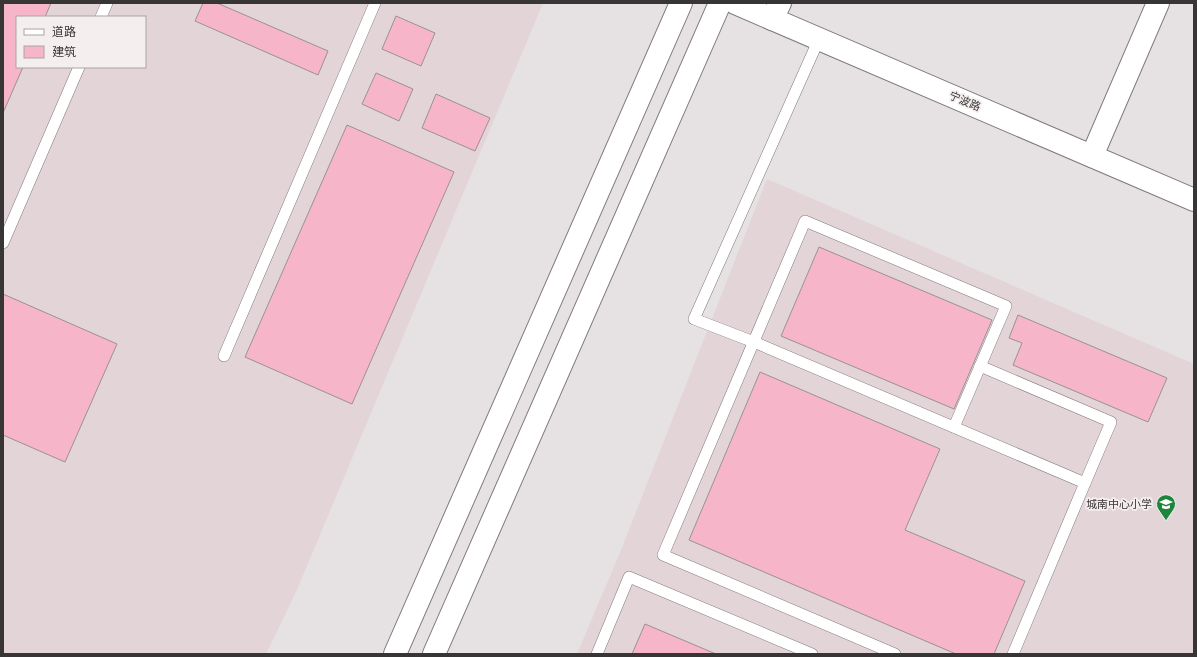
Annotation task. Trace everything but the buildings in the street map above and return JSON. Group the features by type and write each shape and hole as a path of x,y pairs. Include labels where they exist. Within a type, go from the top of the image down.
{"main road":[{"path":"395,654 681,3"},
{"path":"434,654 720,3"},
{"name":"宁波路","path":"735,3 776,11 819,39 1194,200"},
{"path":"1092,156 1158,3"}],"lane":[{"path":"101,16 107,3"},
{"path":"224,356 375,3"},
{"path":"819,39 694,319 754,342 1086,483"},
{"path":"3,243 79,68"},
{"path":"895,654 663,556 805,221 1006,306 954,427"},
{"path":"980,366 1112,422 1013,654"},
{"path":"597,654 629,577 812,654"}],"shaded area":[{"path":"3,3 543,3 296,592 266,654 3,654"},
{"path":"767,179 1194,364 1194,654 577,654 621,550"}],"place":[{"name":"城南中心小学","path":"1166,521"}]}
